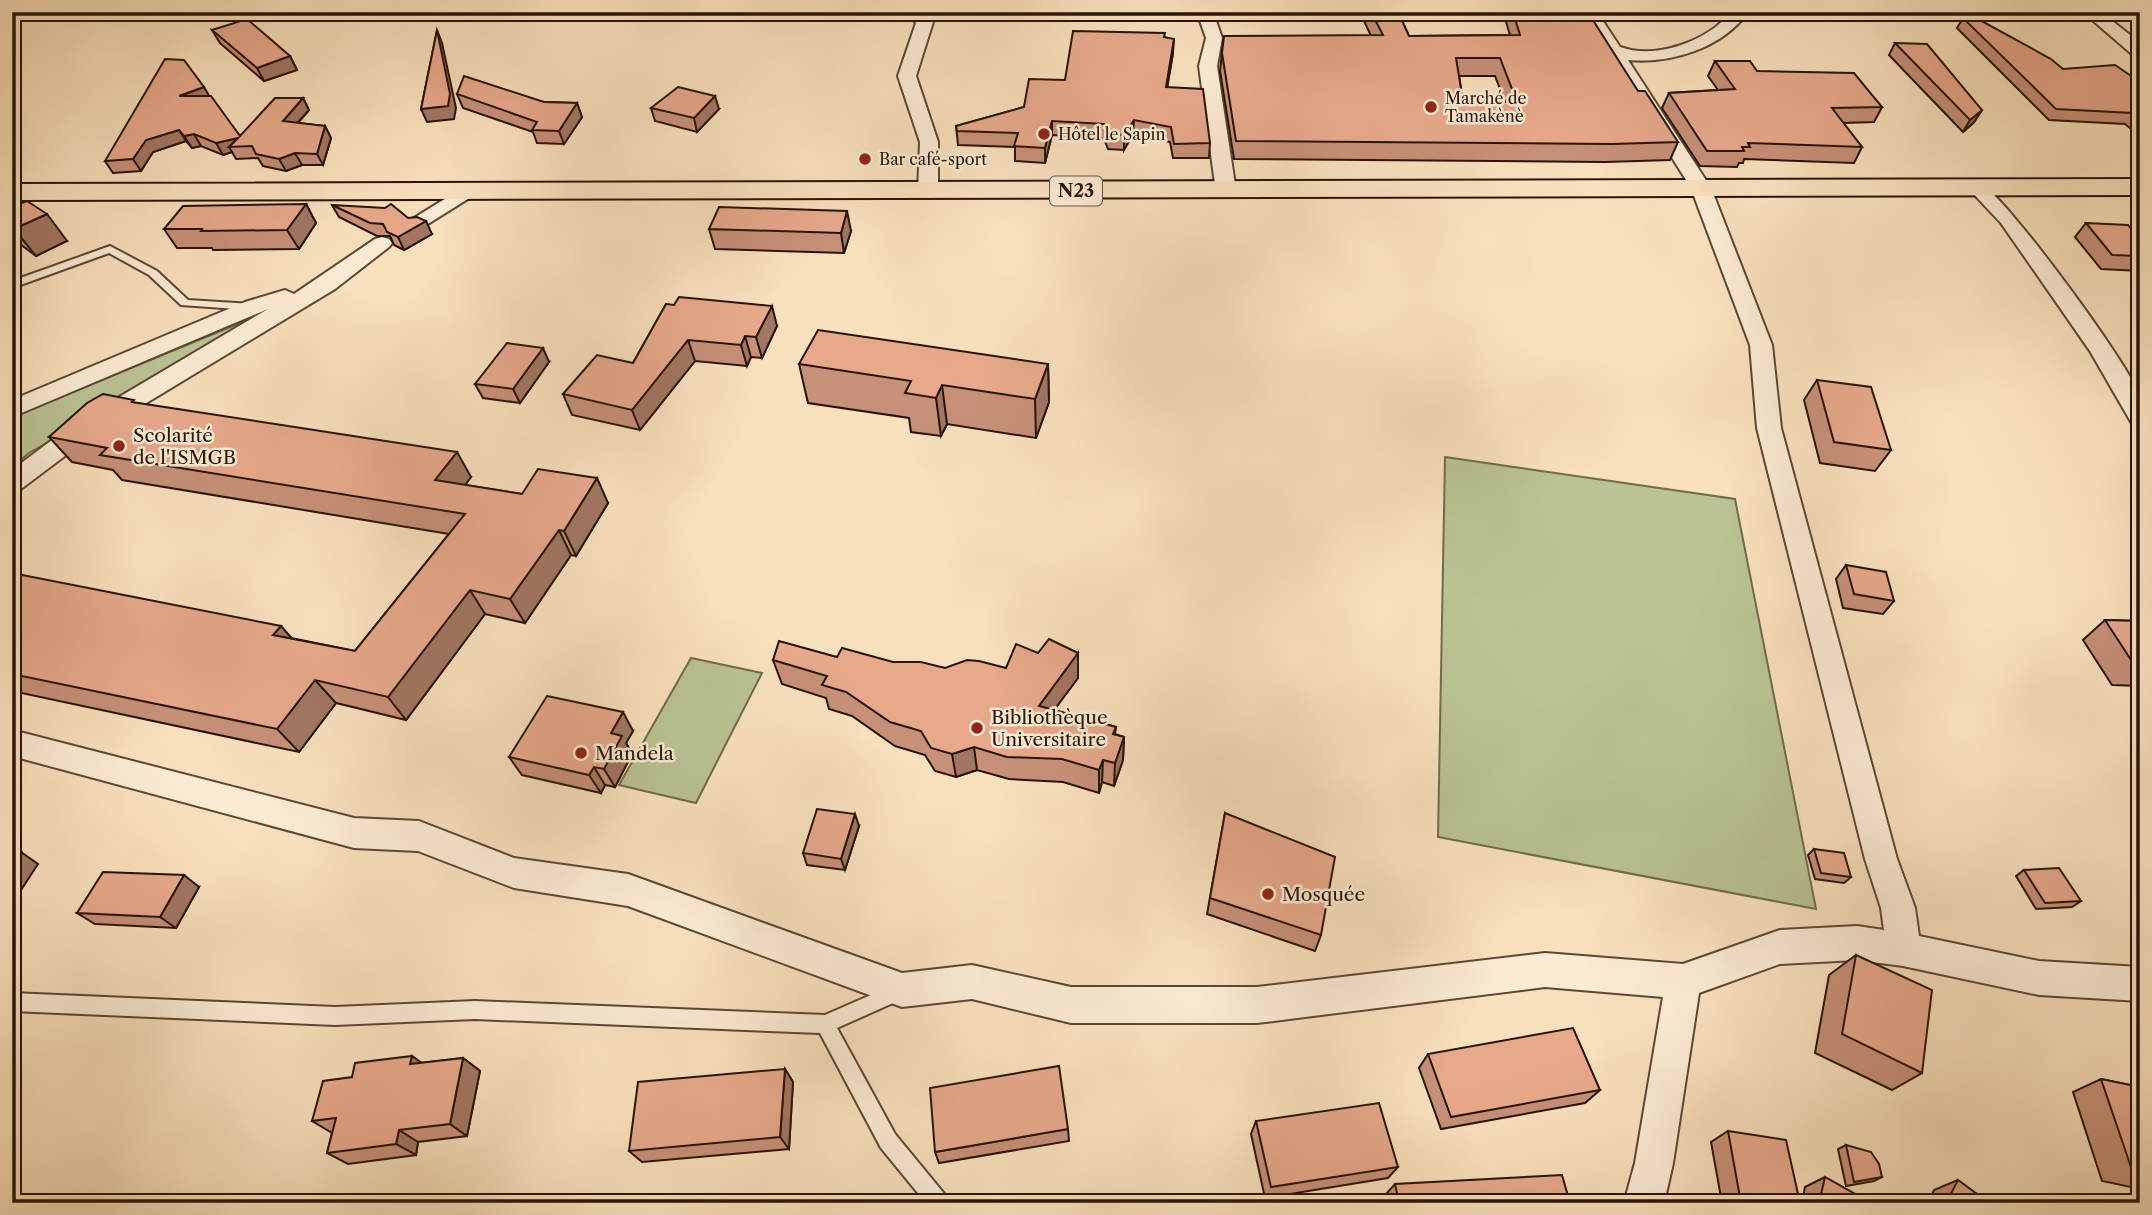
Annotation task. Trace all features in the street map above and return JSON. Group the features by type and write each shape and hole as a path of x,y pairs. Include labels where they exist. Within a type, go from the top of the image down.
{"highway":[{"name":"N23","path":"12,192 928,192 2140,187"}],"street":[{"path":"1205,12 1214,38 1208,66 1226,191"},
{"path":"1589,12 1701,188 1761,345 1769,428 1881,859 1898,908 1903,949"},
{"path":"1611,50 1621,55 1637,56 1692,47 1724,31 1740,12"},
{"path":"2091,12 2140,52"},
{"path":"925,16 906,76 929,142 928,192"},
{"path":"1978,188 2008,219 2100,349 2140,415"},
{"path":"416,223 464,193"},
{"path":"12,483 81,431 327,284 382,243"},
{"path":"12,409 253,307 327,284"},
{"path":"12,743 354,833 419,836 514,873 628,890 902,990 972,982 1071,1005 1257,1005 1545,970 1683,981 1780,947 1857,943 1903,949 2039,978 2140,984"},
{"path":"1644,1203 1654,1163 1683,981"}],"lane":[{"path":"12,285 110,250 153,272 185,303 253,307"},
{"path":"12,1002 335,1016 475,1010 825,1024 902,990"},
{"path":"825,1024 888,1141 939,1203"}],"green space":[{"path":"296,300 29,453 12,467 12,417"},
{"path":"1445,457 1735,499 1816,909 1438,837"},
{"path":"691,658 762,673 696,803 619,785"}],"building":[{"path":"1371,12 1398,12 1409,36 1520,35 1513,12 1589,14 1638,91 1645,91 1678,142 1612,144 1236,141 1222,53 1224,36 1383,35","holes":["1456,58 1500,58 1517,102 1463,101"]},
{"path":"1967,13 2051,59 2063,69 2115,65 2140,82 2140,119 2133,113 2056,109 1963,18"},
{"path":"247,19 290,56 257,68 212,30"},
{"path":"437,30 450,94 448,106 421,109"},
{"path":"1073,31 1165,33 1164,37 1174,39 1166,87 1203,89 1210,143 1174,144 1171,127 1134,120 1124,135 1109,134 1104,124 1052,121 1045,148 1014,146 1018,133 957,131 956,126 1024,107 1029,79 1065,80"},
{"path":"1895,43 1927,44 1982,110 1970,120"},
{"path":"165,59 184,60 204,87 179,96 211,96 240,136 275,98 303,98 283,121 325,126 317,154 295,153 279,159 256,154 252,146 229,147 238,138 216,143 194,134 184,136 179,130 146,140 133,159 105,161"},
{"path":"1715,61 1750,61 1757,71 1854,73 1882,107 1832,108 1862,147 1748,143 1750,147 1742,147 1744,151 1707,151 1669,93 1735,89"},
{"path":"464,76 544,102 577,103 559,131 532,130 537,122 457,94"},
{"path":"678,87 715,96 694,118 651,108"},
{"path":"27,201 47,214 14,229 12,207"},
{"path":"306,204 287,230 164,229 183,206"},
{"path":"391,204 408,218 417,217 426,221 398,237 387,232 383,224 370,223 332,205 385,208"},
{"path":"719,207 847,211 841,233 709,229"},
{"path":"2086,223 2128,225 2140,239 2140,256 2112,255"},
{"path":"679,297 772,306 756,337 745,336 741,345 688,340 632,410 563,394 597,355 633,363 666,304 674,305"},
{"path":"818,330 1048,364 1035,399 942,385 936,398 905,393 911,381 799,364"},
{"path":"507,343 543,348 513,389 475,384"},
{"path":"1817,380 1871,387 1891,450 1834,442"},
{"path":"103,394 134,400 132,402 457,452 435,480 522,494 538,469 597,478 564,531 559,530 510,599 470,590 388,697 315,680 277,729 12,674 12,573 281,626 273,635 355,651 465,514 100,455 107,448 49,437 87,403"},
{"path":"1846,565 1886,572 1894,601 1854,594"},
{"path":"2105,620 2140,621 2140,666 2135,666"},
{"path":"1049,639 1078,653 1039,706 1116,727 1113,734 1124,737 1115,763 1103,760 1099,770 1062,759 1007,757 974,747 952,754 931,748 921,731 890,722 846,692 822,685 827,676 773,660 779,641 837,657 842,648 893,662 921,662 945,668 967,660 1006,668 1016,644 1038,653"},
{"path":"547,696 623,712 611,733 622,736 604,769 594,767 589,775 509,757"},
{"path":"817,809 855,814 841,859 803,853"},
{"name":"Mosquée","path":"1225,813 1335,857 1321,935 1210,898"},
{"path":"1814,849 1844,853 1851,877 1821,873"},
{"path":"12,852 21,852 12,865"},
{"path":"2059,868 2081,901 2045,903 2024,870"},
{"path":"103,872 184,875 160,917 77,913"},
{"path":"1856,955 1932,990 1922,1073 1842,1034"},
{"path":"1573,1028 1600,1090 1451,1117 1428,1054"},
{"path":"412,1056 410,1064 463,1058 450,1124 399,1130 396,1144 327,1153 336,1118 312,1121 323,1081 352,1077 355,1063"},
{"path":"1059,1066 1068,1129 935,1152 930,1088"},
{"path":"785,1069 780,1137 629,1151 638,1082"},
{"path":"2101,1079 2140,1087 2140,1172 2132,1170"},
{"path":"1379,1103 1398,1167 1271,1187 1256,1121"},
{"path":"1728,1131 1786,1140 1800,1203 1741,1203"},
{"path":"1846,1145 1871,1152 1879,1164 1882,1177 1854,1182"},
{"path":"1562,1175 1570,1203 1399,1203 1395,1184"},
{"path":"1825,1177 1871,1203 1819,1203"},
{"path":"1958,1180 1989,1203 1946,1203"}],"place":[{"name":"Marché de Tamakènè","path":"1431,107"},
{"name":"Hôtel le Sapin","path":"1044,134"},
{"name":"Bar café-sport","path":"865,159"},
{"name":"Scolarité de l'ISMGB","path":"119,446"},
{"name":"Bibliothèque Universitaire","path":"977,728"},
{"name":"Mandela","path":"581,753"},
{"name":"Mosquée","path":"1268,894"}]}
